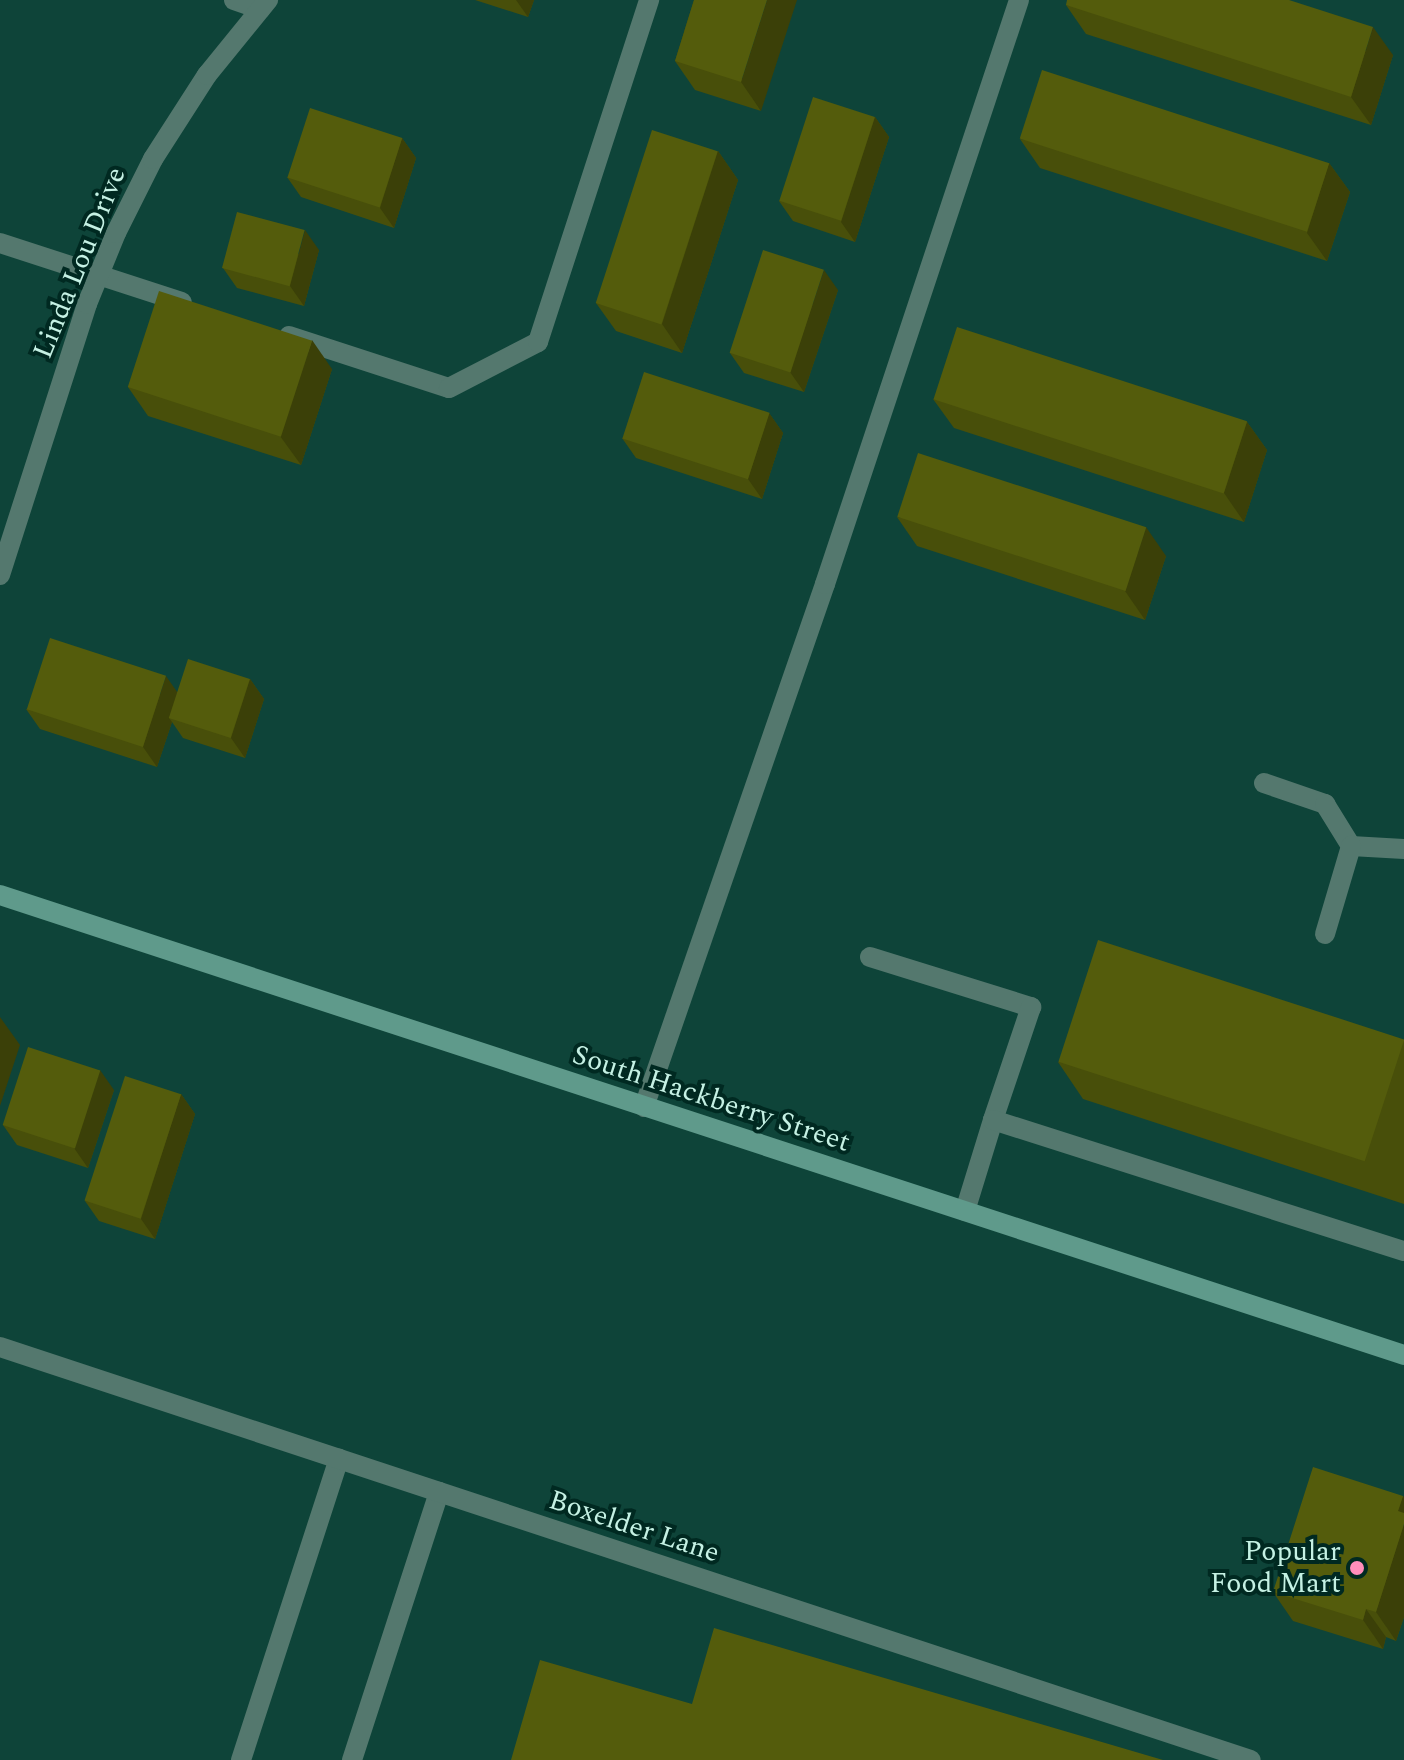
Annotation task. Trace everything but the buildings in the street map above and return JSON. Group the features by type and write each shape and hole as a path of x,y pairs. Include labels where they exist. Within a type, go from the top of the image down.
{"main road":[{"name":"South Hackberry Street","path":"0,895 1404,1355"}],"street":[{"path":"234,0 264,4"},
{"path":"266,329 449,388 538,342 649,0"},
{"path":"644,1107 825,584 1019,0"},
{"name":"Linda Lou Drive","path":"0,575 99,275 153,159 207,75 264,4"},
{"path":"0,243 206,309"},
{"path":"1264,783 1325,804 1351,846 1325,934"},
{"path":"1351,846 1404,849"},
{"path":"870,957 1031,1007 965,1211"},
{"path":"993,1120 1404,1251"},
{"name":"Boxelder Lane","path":"0,1347 1251,1760"},
{"path":"241,1760 339,1459"},
{"path":"352,1760 439,1492"}],"place":[{"name":"Popular Food Mart","path":"1357,1568"}]}
